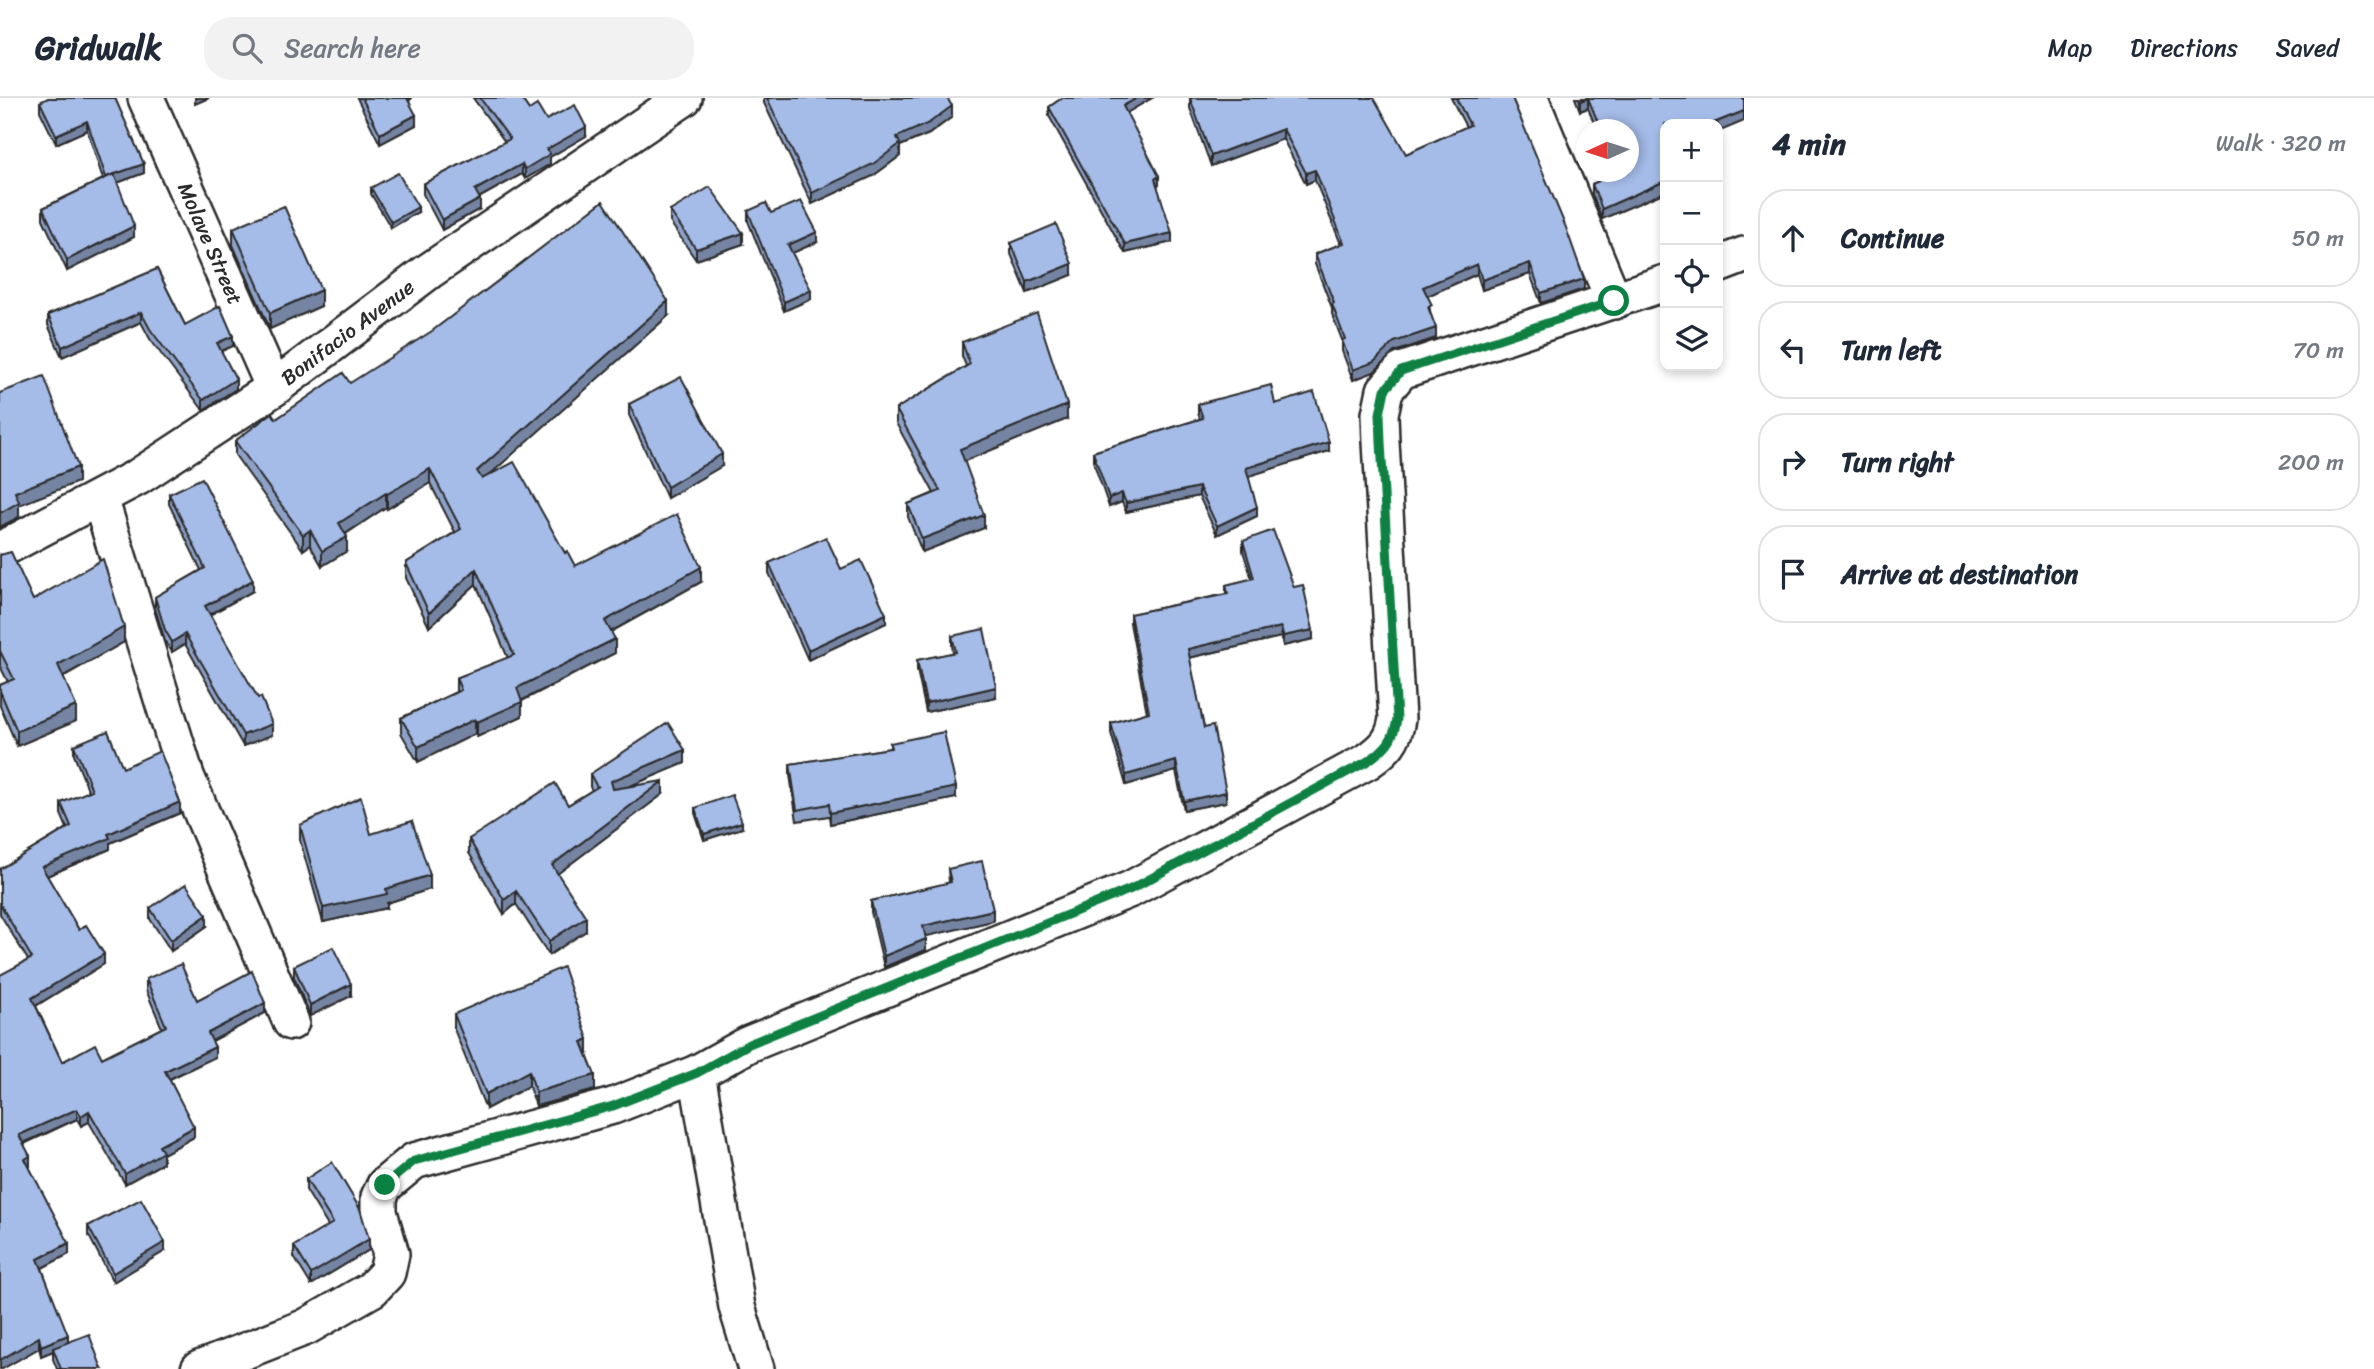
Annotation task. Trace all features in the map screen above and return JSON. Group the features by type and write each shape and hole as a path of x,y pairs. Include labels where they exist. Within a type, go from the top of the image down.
{"street":[{"name":"Molave Street","path":"146,98 274,388"},
{"name":"Bonifacio Avenue","path":"0,550 138,477 274,388 429,271 684,98"},
{"path":"1530,98 1614,301"},
{"path":"1723,263 1744,256"},
{"path":"199,1369 306,1327 372,1289 387,1273 391,1254 379,1212 379,1197 385,1185 414,1161 613,1106 697,1073 749,1044 1131,889 1368,761 1385,749 1395,735 1397,719 1381,442 1380,414 1385,390 1401,371 1660,285"},
{"path":"100,498 186,776 291,1022"},
{"path":"697,1073 737,1307 756,1369"}],"building":[{"path":"48,98 115,98 144,164 106,177 87,121 56,135 40,102"},
{"path":"362,98 407,98 416,115 380,134"},
{"path":"480,98 521,98 529,110 537,105 546,120 575,105 586,127 547,149 550,154 525,169 522,164 475,190 480,199 442,220 423,184 510,139"},
{"path":"767,98 947,98 952,106 929,123 897,137 900,144 873,164 812,193"},
{"path":"1062,98 1137,98 1123,106 1159,176 1155,179 1172,233 1125,244 1049,107"},
{"path":"1190,98 1374,98 1406,154 1470,125 1456,98 1512,98 1565,225 1584,279 1541,293 1530,263 1482,280 1477,264 1423,287 1432,305 1428,307 1436,328 1394,342 1374,362 1353,370 1342,340 1345,339 1332,304 1334,303 1315,254 1344,243 1315,170 1306,173 1283,129 1211,156"},
{"path":"1588,98 1744,98 1744,111 1723,119 1660,119 1660,183 1602,209 1592,184 1639,182 1639,119 1597,119"},
{"path":"398,173 418,207 391,222 371,188"},
{"path":"114,174 134,226 67,260 43,208"},
{"path":"710,187 743,233 696,249 670,211"},
{"path":"603,201 668,301 477,471 482,479 514,462 575,566 677,514 701,567 605,621 615,639 517,688 522,702 477,722 475,719 418,747 401,718 461,690 456,678 514,655 476,569 429,613 406,563 461,529 430,469 339,523 347,537 322,551 310,530 303,535 235,441 272,413 276,419 343,373 350,383 432,331"},
{"path":"801,201 817,232 788,245 811,290 784,302 748,211 766,203 771,213"},
{"path":"284,206 321,290 270,313 233,228"},
{"path":"1056,224 1072,264 1027,282 1011,243"},
{"path":"157,269 185,325 220,306 233,336 217,343 236,379 203,400 150,329 141,312 62,347 48,315"},
{"path":"1037,313 1067,405 960,449 984,515 922,539 908,504 940,491 896,409 970,364 962,342"},
{"path":"44,376 78,467 15,492 19,502 0,513 0,393"},
{"path":"681,377 722,454 667,487 629,404"},
{"path":"1271,385 1275,404 1314,392 1329,442 1246,468 1257,507 1217,526 1199,487 1126,503 1122,493 1109,498 1093,452 1203,418 1198,404"},
{"path":"202,478 253,580 205,606 258,698 261,697 272,724 243,735 185,634 172,642 165,630 155,597 205,568 169,494"},
{"path":"1273,530 1294,587 1303,585 1313,630 1283,636 1281,627 1188,649 1204,728 1213,726 1226,792 1184,801 1176,761 1126,775 1111,723 1149,712 1130,614 1228,594 1226,585 1254,578 1243,541"},
{"path":"826,537 841,569 861,560 886,614 808,650 769,563"},
{"path":"11,552 33,600 103,559 124,627 58,665 76,706 17,731 0,691 0,685 14,679 0,651 0,555"},
{"path":"984,629 996,687 926,703 917,660 956,652 952,636"},
{"path":"668,723 685,750 611,781 613,789 663,781 552,865 586,917 549,941 516,891 504,900 469,839 555,783 568,805 599,786 597,787 590,774"},
{"path":"108,731 123,768 160,751 180,802 108,834 110,838 42,867 79,930 86,925 104,954 32,998 62,1062 95,1044 102,1058 166,1026 146,979 181,964 197,1000 252,971 265,1003 208,1033 215,1047 165,1071 194,1127 159,1146 163,1152 125,1174 89,1111 81,1116 77,1109 19,1135 30,1156 25,1159 69,1243 38,1259 68,1335 41,1346 39,1337 0,1360 0,975 32,958 0,904 0,869 71,826 61,803 92,790 74,745"},
{"path":"944,732 956,787 830,813 829,804 797,810 790,764 891,748 890,743"},
{"path":"732,795 742,822 704,834 695,808"},
{"path":"361,797 371,834 412,821 430,875 386,889 387,894 323,908 300,825"},
{"path":"982,861 993,910 923,926 926,939 884,956 871,901 951,882 948,869"},
{"path":"186,884 207,915 171,940 150,908"},
{"path":"333,947 351,984 310,1005 294,966"},
{"path":"563,967 588,1039 582,1042 595,1075 536,1092 529,1071 486,1094 454,1014"},
{"path":"332,1162 360,1209 369,1239 311,1274 294,1246 333,1223 306,1179"},
{"path":"141,1199 165,1242 113,1273 88,1226"},
{"path":"89,1334 102,1369 61,1369 53,1348"}],"route":[{"path":"385,1185 414,1161 613,1106 697,1073 749,1044 1131,889 1368,761 1385,749 1395,735 1397,719 1381,442 1380,414 1385,390 1401,371 1614,301"}]}
